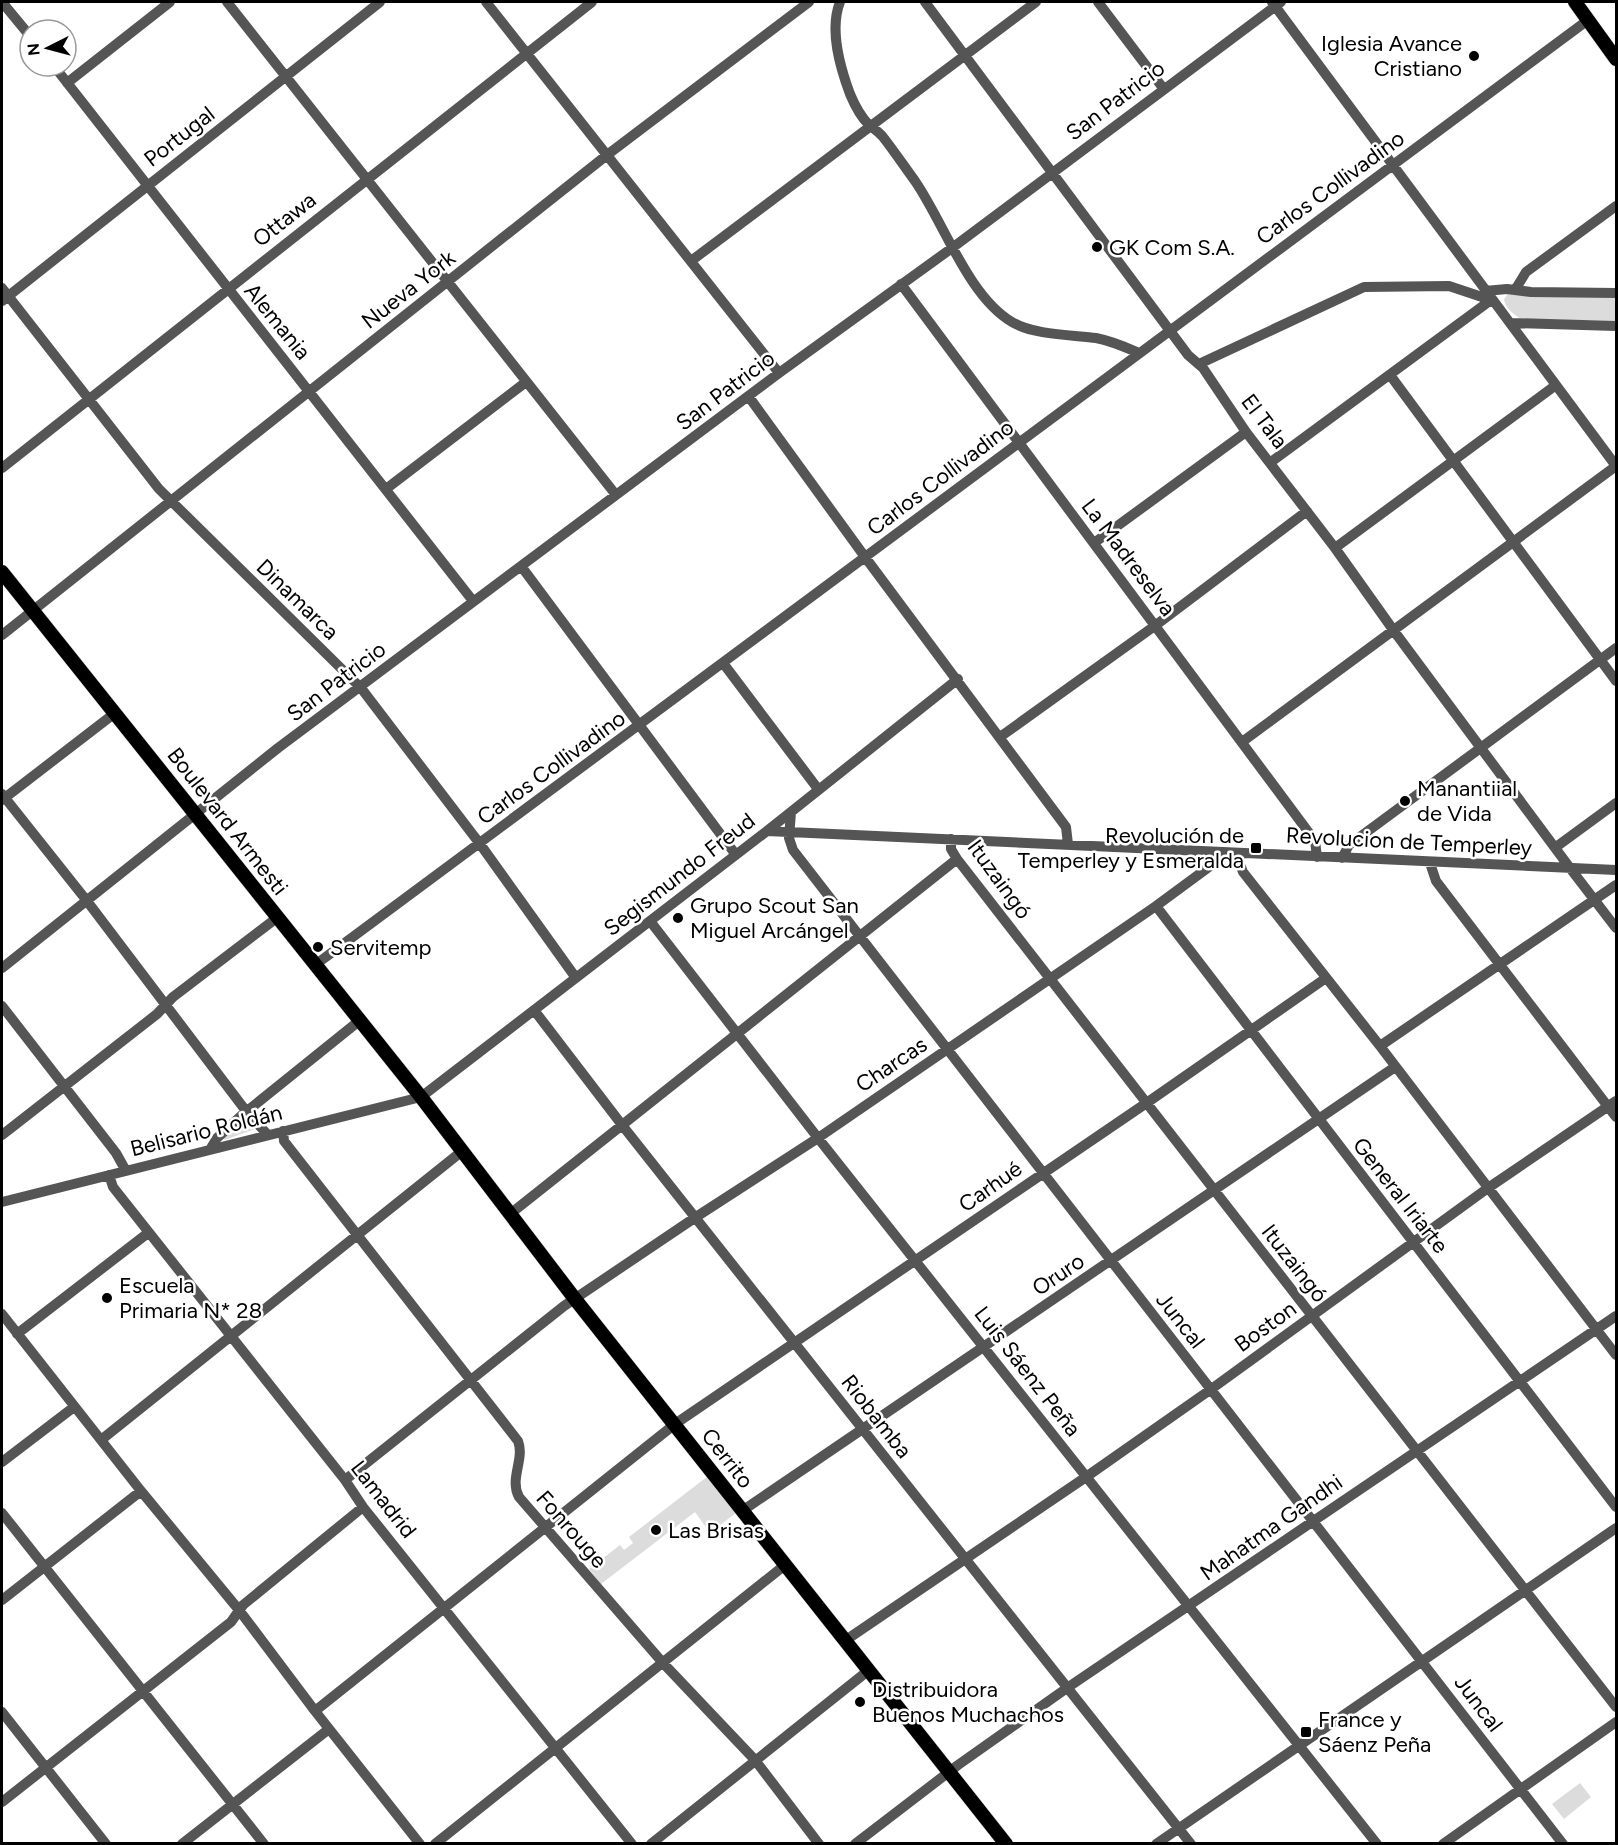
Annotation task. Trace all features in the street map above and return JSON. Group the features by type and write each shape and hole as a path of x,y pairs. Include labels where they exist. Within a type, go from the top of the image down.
{"main road":[{"path":"1575,2 1617,59"},
{"name":"Boulevard Armesti","path":"2,572 421,1097"},
{"name":"Cerrito","path":"421,1097 575,1299 1006,1844"}],"street":[{"path":"2,2 18,21"},
{"path":"68,83 170,2"},
{"path":"227,2 616,495"},
{"name":"Portugal","path":"4,295 147,186 380,2"},
{"path":"486,2 779,374"},
{"name":"Ottawa","path":"2,468 592,2"},
{"name":"Nueva York","path":"2,635 607,155 809,2"},
{"path":"840,2 836,24 837,47 856,106 885,140 921,190 952,248 982,293 1012,322 1060,335 1108,340 1139,353"},
{"name":"El Tala","path":"925,2 1188,355 1199,364 1246,432 1271,462 1481,749 1617,928"},
{"path":"691,261 1036,2"},
{"path":"1098,2 1163,88"},
{"path":"1242,742 1617,466 1488,296 1276,3"},
{"name":"San Patricio","path":"2,968 278,748 779,374 952,248 1276,3"},
{"name":"Carlos Collivadino","path":"315,965 1588,20"},
{"name":"Alemania","path":"64,78 227,289 474,601"},
{"path":"1515,290 1526,272 1617,206"},
{"name":"La Madreselva","path":"901,284 1315,841 1317,856"},
{"path":"1199,364 1364,286 1449,286 1488,296"},
{"path":"1271,462 1390,375 1488,296 1515,290 1617,293"},
{"name":"Dinamarca","path":"4,295 171,501 361,688 480,844 576,978"},
{"path":"1511,324 1617,326"},
{"path":"1390,375 1617,681"},
{"path":"386,489 526,382"},
{"path":"1335,548 1556,385"},
{"path":"748,397 1066,827 1068,844"},
{"path":"1094,543 1246,432"},
{"path":"1000,737 1156,625 1307,511"},
{"path":"521,566 736,855"},
{"path":"1342,858 1349,845 1617,648"},
{"path":"723,663 818,789"},
{"name":"Segismundo Freud","path":"421,1097 768,831 958,679"},
{"path":"115,713 2,797 87,901 246,1111 267,1134"},
{"path":"1556,848 1617,803"},
{"name":"Juncal","path":"791,812 789,832 793,850 1563,1844"},
{"name":"Revolucion de Temperley","path":"768,831 1617,870"},
{"name":"Ituzaingó","path":"951,839 951,849 957,859 1617,1707"},
{"name":"Charcas","path":"345,1479 575,1299 818,1138 1051,979 1213,864 1218,852"},
{"path":"1241,853 1239,862 1243,872 1617,1355"},
{"path":"510,1214 957,859"},
{"path":"1430,863 1436,881 1500,965 1613,1104 1617,1116"},
{"path":"1380,1046 1617,885"},
{"name":"General Iriarte","path":"1156,906 1250,1032 1617,1507"},
{"path":"2,1135 157,1014 172,997 278,917"},
{"name":"Luis Sáenz Peña","path":"650,921 818,1138 1377,1844"},
{"name":"Carhué","path":"315,1711 675,1424 1326,978"},
{"path":"2,1006 116,1153 126,1171"},
{"name":"Riobamba","path":"534,1010 622,1125 1191,1844"},
{"path":"211,1148 217,1138 246,1111 359,1021"},
{"name":"Oruro","path":"742,1510 1395,1067"},
{"name":"Belisario Roldán","path":"2,1202 421,1097"},
{"name":"Boston","path":"846,1640 1086,1477 1488,1188 1613,1104"},
{"name":"Fonrouge","path":"283,1131 284,1141 518,1441 520,1447 515,1490 545,1528 663,1663 755,1760 819,1844"},
{"path":"101,1440 461,1152"},
{"name":"Lamadrid","path":"109,1175 113,1187 148,1233 632,1844"},
{"path":"17,1334 148,1233"},
{"name":"Mahatma Gandhi","path":"855,1844 949,1772 1067,1688 1617,1316"},
{"path":"3,1320 17,1334 239,1610 419,1843"},
{"path":"2,1462 74,1407"},
{"path":"2,1600 141,1491"},
{"path":"2,1802 142,1689 231,1622 239,1610 363,1507"},
{"path":"2,1513 264,1844"},
{"path":"1156,1844 1617,1528"},
{"path":"435,1844 785,1565"},
{"path":"651,1844 869,1670"},
{"path":"2,1712 106,1844"},
{"path":"1443,1844 1617,1722"},
{"path":"182,1844 329,1729"}],"shaded area":[{"path":"1508,294 1616,295 1616,321 1521,319 1506,305 1504,299"},
{"path":"246,1118 255,1129 225,1140 223,1138"},
{"name":"Las Brisas","path":"708,1476 737,1512 710,1533 695,1512 601,1584 589,1569 620,1545 624,1550 633,1543 629,1537"},
{"path":"1580,1783 1591,1797 1564,1819 1552,1804"}],"place":[{"name":"Iglesia Avance Cristiano","path":"1474,56"},
{"name":"GK Com S.A.","path":"1097,247"},
{"name":"Manantiial de Vida","path":"1405,801"},
{"name":"Revolución de Temperley y Esmeralda","path":"1256,848"},
{"name":"Grupo Scout San Miguel Arcángel","path":"678,918"},
{"name":"Servitemp","path":"318,947"},
{"name":"Escuela Primaria N* 28","path":"107,1298"},
{"name":"Las Brisas","path":"656,1530"},
{"name":"Distribuidora Buenos Muchachos","path":"860,1702"},
{"name":"France y Sáenz Peña","path":"1306,1732"}]}
